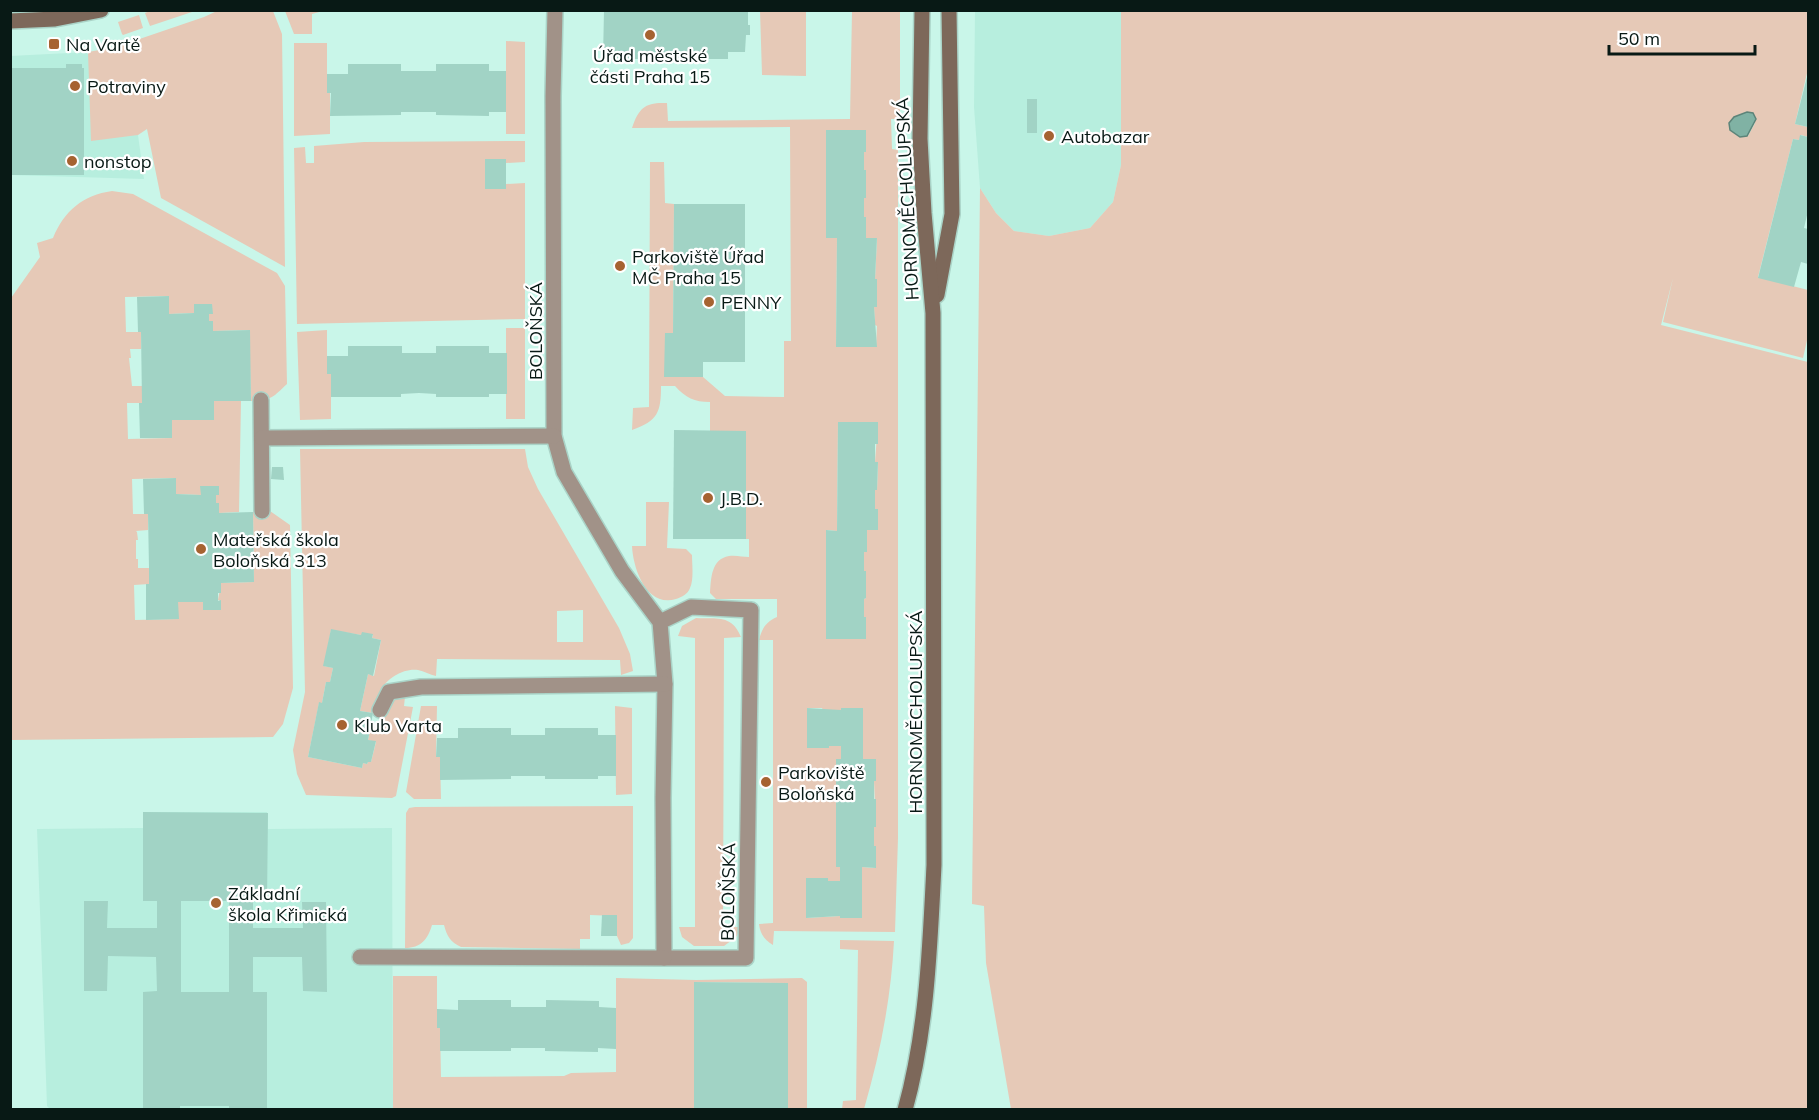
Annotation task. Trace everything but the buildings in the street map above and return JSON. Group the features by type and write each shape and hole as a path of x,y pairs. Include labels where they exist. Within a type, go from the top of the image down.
{"street":[{"path":"10,21 55,19 101,10"},
{"name":"BOLOŇSKÁ","path":"555,10 554,436 564,472 622,571 660,622 691,608 751,610 746,958 664,958"},
{"name":"HORNOMĚCHOLUPSKÁ","path":"905,1110 923,1013 930,950 934,866 933,313 920,139 922,10"},
{"name":"HORNOMĚCHOLUPSKÁ","path":"933,313 952,214 949,10"},
{"path":"261,400 262,512"},
{"path":"262,438 554,436"},
{"path":"360,957 664,958 664,684 660,622"},
{"path":"380,710 389,692 421,687 664,684"}],"shaded area":[{"path":"152,10 195,11 150,26 145,13"},
{"path":"285,10 323,11 312,14 312,34 294,34"},
{"path":"217,11 273,11 282,34 285,267 161,198 147,129 138,135 91,141 88,52 116,47"},
{"path":"760,11 806,11 806,76 762,75"},
{"path":"852,11 900,11 900,119 891,119 892,149 898,150 898,838 895,932 774,931 773,945 763,936 759,924 773,923 773,640 759,640 765,626 777,617 777,599 716,599 710,593 713,570 719,561 729,556 749,557 749,539 746,539 746,431 710,431 710,402 691,398 675,386 661,386 659,409 653,419 632,430 633,408 649,407 650,162 664,162 665,203 674,204 673,333 665,333 665,377 703,377 725,396 784,397 784,341 791,341 790,127 632,128 637,115 644,107 660,103 667,103 668,121 850,119","holes":["826,130 866,130 864,217 866,217 866,238 877,239 875,279 877,279 877,306 874,307 875,325 877,326 876,347 836,346 837,238 826,238","838,422 878,422 875,462 878,463 877,490 875,490 878,530 867,530 867,552 864,552 866,639 826,639 827,530 837,531","807,708 863,709 863,759 876,760 876,780 874,781 876,827 874,827 874,846 876,846 875,868 862,867 862,918 840,918 840,916 806,918 806,878 828,878 828,881 840,881 840,867 836,867 836,759 841,759 841,746 807,748"]},
{"name":"Autobazar","path":"975,11 1121,11 1121,165 1113,202 1090,228 1049,236 1014,231 996,213 980,188 974,107"},
{"path":"1121,11 1808,11 1808,69 1795,124 1808,127 1808,137 1801,135 1799,140 1793,139 1758,277 1808,290 1808,336 1803,358 1663,322 1673,278 1661,325 1808,362 1808,1109 1011,1109 986,963 984,906 972,904 980,188 996,213 1014,231 1049,236 1090,228 1113,202 1121,165","holes":["1747,112 1755,123 1748,136 1734,117"]},
{"path":"139,15 143,28 123,35 118,22"},
{"path":"506,41 525,42 525,134 506,134"},
{"path":"294,43 327,43 330,134 294,136"},
{"path":"89,52 138,135 144,179 11,175 10,56"},
{"path":"1747,112 1753,113 1756,119 1747,136 1740,137 1730,130 1729,123 1734,117"},
{"path":"525,141 525,162 506,163 505,159 485,159 485,189 505,189 506,184 525,183 525,319 297,324 294,148 305,147 306,163 314,163 314,146 364,142"},
{"path":"112,191 133,194 277,273 285,286 287,384 268,399 258,401 251,401 249,330 213,331 209,321 212,304 194,304 194,313 169,314 169,296 125,297 126,332 141,332 141,349 130,349 131,358 129,358 132,386 142,386 142,403 127,403 128,439 172,438 172,420 214,420 214,401 241,401 239,512 219,513 216,495 219,495 219,487 201,486 201,495 176,494 176,478 132,479 133,514 148,514 148,530 136,531 138,568 149,568 149,584 134,585 135,620 178,619 178,602 203,602 203,610 221,610 221,601 218,600 221,583 254,582 253,512 270,511 290,525 293,688 283,724 273,737 11,740 11,298 40,257 37,243 53,238 69,212 83,201"},
{"path":"506,328 525,328 525,419 506,419"},
{"path":"327,330 327,374 331,374 331,419 300,420 297,332"},
{"path":"300,449 525,449 528,467 538,489 619,628 630,654 633,671 621,675 620,660 437,659 436,676 413,670 402,672 392,678 381,690 373,713 360,711 368,674 374,676 381,640 372,638 373,635 331,630 324,666 333,668 330,682 326,682 322,703 319,703 308,757 362,768 363,763 371,762 376,742 368,740 371,726 382,728 388,707 394,699 405,697 404,706 413,707 396,796 392,798 306,795 297,774 293,750 305,692","holes":["583,610 583,642 557,642 557,611"]},
{"path":"646,502 669,502 667,548 686,549 692,555 690,588 688,592 676,599 657,598 649,592 638,575 632,546 646,546"},
{"path":"696,618 717,618 728,621 733,624 741,637 724,638 723,927 741,927 736,937 724,946 694,946 682,937 679,927 695,927 695,638 678,636 682,626"},
{"path":"421,706 437,706 436,756 440,757 441,799 414,799 406,792"},
{"path":"615,706 632,708 632,794 616,795"},
{"path":"633,806 633,938 629,943 621,945 617,936 616,916 590,915 590,939 580,939 580,949 461,947 449,938 444,925 432,925 423,942 411,948 405,948 406,813 409,808"},
{"name":"Základní škola Křimická","path":"143,812 267,812 268,829 392,828 393,1109 50,1109 47,1106 37,829 143,828"},
{"path":"840,940 894,941 884,1026 864,1109 842,1109 843,1101 856,1100 858,950 840,949"},
{"path":"393,976 437,976 437,1027 440,1028 441,1077 564,1076 571,1073 616,1072 616,978 696,980 802,978 807,982 807,1109 788,1109 788,983 695,982 694,1109 393,1109"}],"place":[{"name":"Úřad městské části Praha 15","path":"650,35"},
{"name":"Na Vartě","path":"54,44"},
{"name":"Potraviny","path":"75,86"},
{"name":"Autobazar","path":"1049,136"},
{"name":"nonstop","path":"72,161"},
{"name":"Parkoviště Úřad MČ Praha 15","path":"620,266"},
{"name":"PENNY","path":"709,302"},
{"name":"J.B.D.","path":"708,498"},
{"name":"Mateřská škola Boloňská 313","path":"201,549"},
{"name":"Klub Varta","path":"342,725"},
{"name":"Parkoviště Boloňská","path":"766,782"},
{"name":"Základní škola Křimická","path":"216,903"}]}
